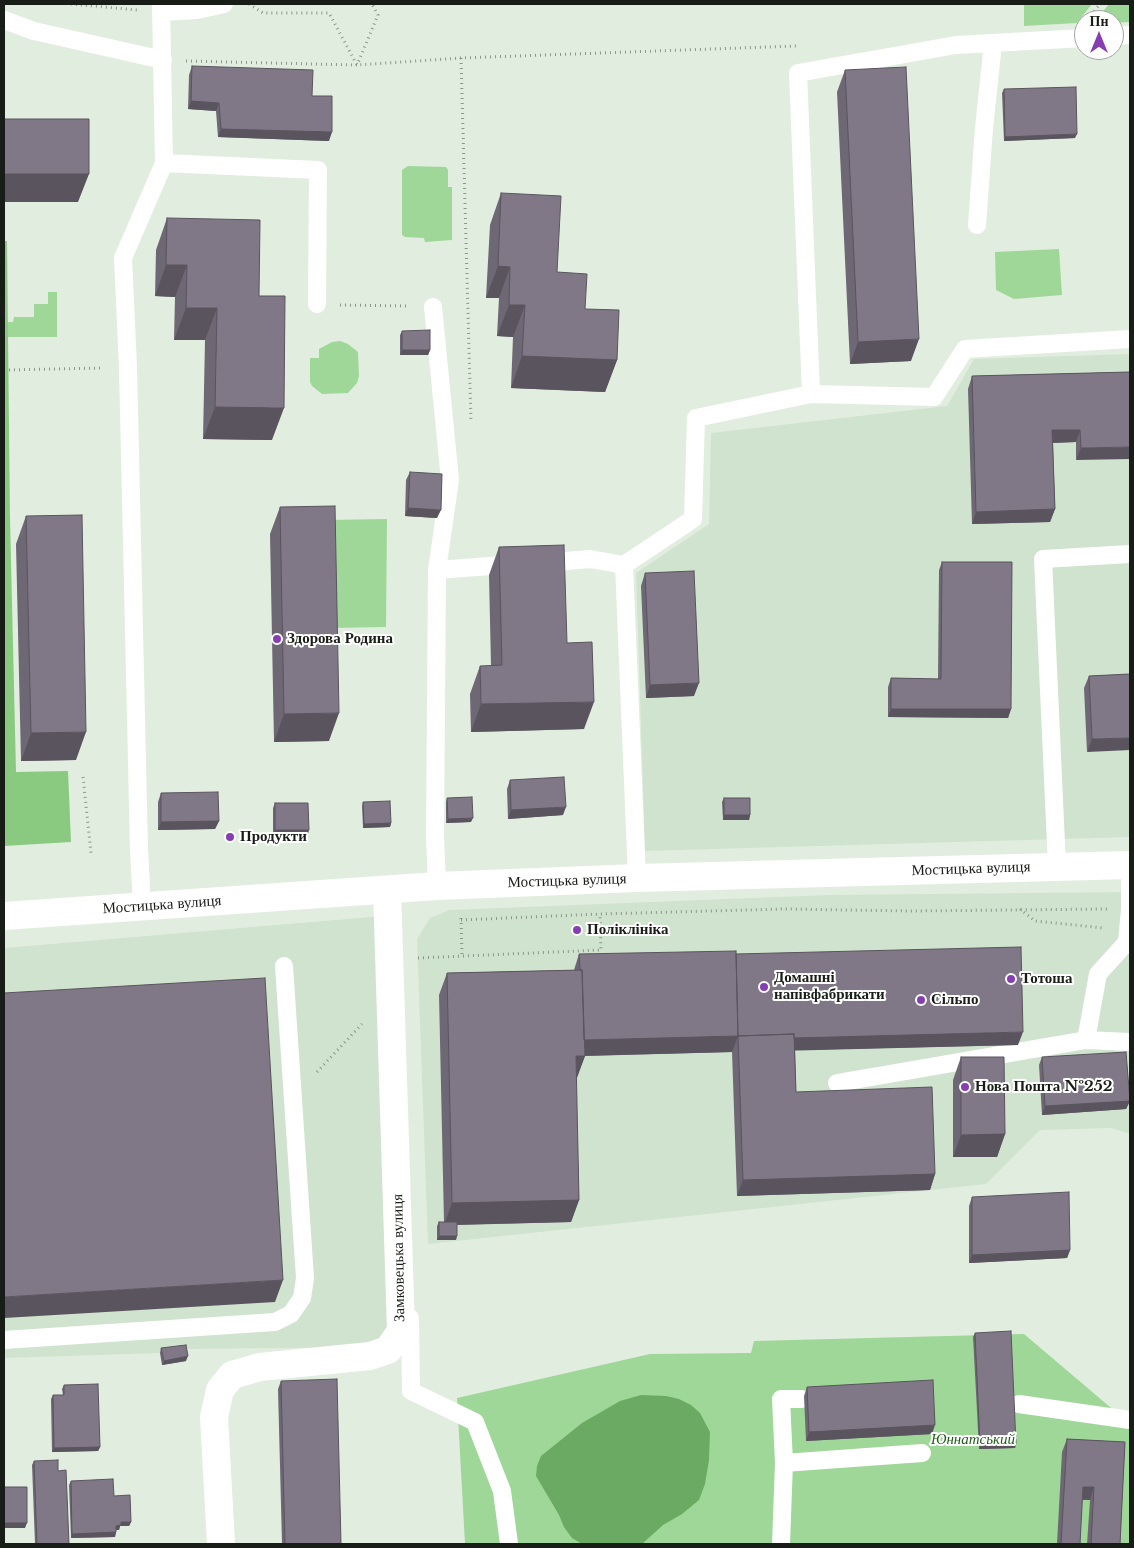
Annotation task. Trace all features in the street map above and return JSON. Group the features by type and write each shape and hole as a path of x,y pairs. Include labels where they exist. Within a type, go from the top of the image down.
{"street":[{"name":"Мостицька вулиця","path":"4,916 437,886 637,878 1130,865"},
{"name":"Замковецька вулиця","path":"221,1544 214,1417 220,1390 232,1376 260,1367 370,1356 388,1350 401,1331 387,890"}],"lane":[{"path":"142,906 138,830 128,367 123,258 164,164 162,8 197,10 224,4"},
{"path":"4,20 34,31 163,60"},
{"path":"811,394 798,73 956,45 1074,38"},
{"path":"977,225 993,42"},
{"path":"164,164 318,170 317,304"},
{"path":"433,307 450,480 437,570 435,836 437,886"},
{"path":"437,570 590,559 624,565 693,519 696,418 811,394 934,397 965,349 1130,339"},
{"path":"1057,866 1043,560 1130,554"},
{"path":"624,565 637,878"},
{"path":"1086,1040 1098,974 1127,942 1130,909 1130,865"},
{"path":"4,1340 275,1322 291,1314 302,1298 305,1278 284,966"},
{"path":"837,1082 1086,1040 1130,1042"},
{"path":"399,1232 410,1270 411,1391 475,1422 502,1491 509,1544"},
{"path":"781,1544 784,1463 781,1399 802,1399"},
{"path":"1019,1404 1130,1420"},
{"path":"784,1463 922,1452"}],"path":[{"path":"71,4 162,8"},
{"path":"249,4 263,13 329,13 357,65"},
{"path":"357,65 378,16 372,4"},
{"path":"163,60 357,65 460,58 797,46"},
{"path":"460,58 471,428"},
{"path":"317,304 433,307 468,301"},
{"path":"4,370 128,367"},
{"path":"83,777 91,853"},
{"path":"461,920 784,908 911,911 1130,909"},
{"path":"1019,909 1035,921 1128,930"},
{"path":"422,958 601,950 600,914"},
{"path":"292,1098 390,994"}],"shaded area":[{"path":"4,241 7,241 10,518 16,772 68,771 71,842 4,846"},
{"path":"1130,354 1130,837 645,851 636,573 709,524 711,433 947,406 974,359"},
{"path":"1130,892 1130,1134 1111,1128 1040,1130 986,1184 428,1244 417,939 430,918 449,910 828,895"},
{"path":"383,916 396,1333 374,1347 185,1349 160,1353 4,1358 4,948"},
{"path":"641,1395 666,1396 679,1399 691,1405 700,1413 710,1432 709,1460 705,1484 699,1500 682,1514 663,1525 642,1544 582,1544 572,1538 564,1527 536,1476 537,1466 541,1456 582,1423 620,1401"}],"green space":[{"path":"1024,4 1092,4 1087,10 1074,10 1074,23 1024,26"},
{"path":"1109,4 1130,4 1130,22 1124,22 1124,10 1104,10"},
{"path":"408,166 446,167 448,170 448,187 452,187 452,240 425,242 424,238 405,237 402,235 402,170"},
{"path":"1059,249 1062,295 1014,299 996,290 995,252"},
{"path":"48,292 57,292 57,337 4,337 4,322 13,322 14,317 34,317 34,304 48,304"},
{"path":"340,341 348,344 358,352 359,376 357,383 348,393 322,394 310,382 310,358 319,358 319,349 332,342"},
{"path":"387,519 386,627 330,628 328,520"},
{"name":"Юннатський","path":"1024,1334 1130,1424 1130,1544 465,1544 457,1398 650,1354 751,1353 754,1341"}],"building":[{"path":"192,66 313,70 312,96 332,96 332,132 221,129 219,103 191,101"},
{"path":"906,67 919,339 858,342 845,70"},
{"path":"1076,87 1077,134 1005,137 1004,89"},
{"path":"4,119 89,119 89,174 4,174"},
{"path":"501,193 561,196 557,272 587,274 585,309 619,310 617,360 522,356 525,305 509,305 510,267 498,266"},
{"path":"167,218 260,220 259,296 285,296 284,408 215,407 217,308 186,308 187,265 166,265"},
{"path":"430,330 430,350 402,350 402,331"},
{"path":"1130,372 1130,447 1081,448 1080,430 1052,430 1055,509 976,512 972,376"},
{"path":"410,472 442,474 441,510 408,508"},
{"path":"335,506 339,713 284,714 280,507"},
{"path":"82,515 86,732 31,733 26,516"},
{"path":"564,545 567,643 592,642 594,702 481,704 480,666 502,665 499,547"},
{"path":"942,562 1012,562 1011,709 891,709 891,678 941,679"},
{"path":"694,571 699,683 650,685 645,573"},
{"path":"1130,674 1130,738 1092,739 1089,676"},
{"path":"564,777 566,807 511,810 510,780"},
{"path":"218,792 219,821 161,822 161,793"},
{"path":"472,797 473,818 448,819 447,798"},
{"path":"724,798 750,798 750,815 724,815"},
{"path":"390,801 391,823 364,824 363,802"},
{"path":"275,803 308,803 309,830 275,830"},
{"path":"1021,947 1023,1032 794,1038 794,1034 738,1036 736,954"},
{"path":"736,951 738,1036 584,1040 582,970 580,970 579,954"},
{"path":"582,970 585,1056 576,1056 579,1200 452,1203 447,973"},
{"path":"265,978 283,1280 4,1297 4,993"},
{"path":"794,1034 796,1092 932,1087 935,1174 743,1180 738,1036"},
{"path":"1126,1052 1130,1101 1045,1106 1042,1057"},
{"path":"961,1057 1004,1057 1005,1134 961,1135"},
{"path":"1069,1192 1070,1250 972,1255 972,1197"},
{"path":"439,1222 457,1222 457,1236 439,1236"},
{"path":"1011,1331 1016,1444 980,1445 975,1333"},
{"path":"186,1345 188,1356 164,1361 161,1348"},
{"path":"337,1379 341,1544 285,1544 281,1381"},
{"path":"933,1380 935,1425 809,1432 807,1387"},
{"path":"98,1384 100,1447 54,1448 53,1395 64,1395 64,1385"},
{"path":"1067,1439 1125,1442 1120,1544 1091,1544 1094,1487 1083,1487 1080,1544 1061,1544"},
{"path":"58,1460 58,1471 66,1470 69,1544 37,1544 34,1461"},
{"path":"113,1479 114,1496 130,1495 131,1522 121,1522 121,1525 116,1526 116,1532 72,1534 71,1481"},
{"path":"4,1487 27,1487 27,1523 4,1523"}],"place":[{"name":"Здорова Родина","path":"277,639"},
{"name":"Продукти","path":"230,837"},
{"name":"Поліклініка","path":"577,930"},
{"name":"Тотоша","path":"1011,979"},
{"name":"Домашні напівфабрикати","path":"764,987"},
{"name":"Сільпо","path":"921,1000"},
{"name":"Нова Пошта №252","path":"965,1087"}]}
